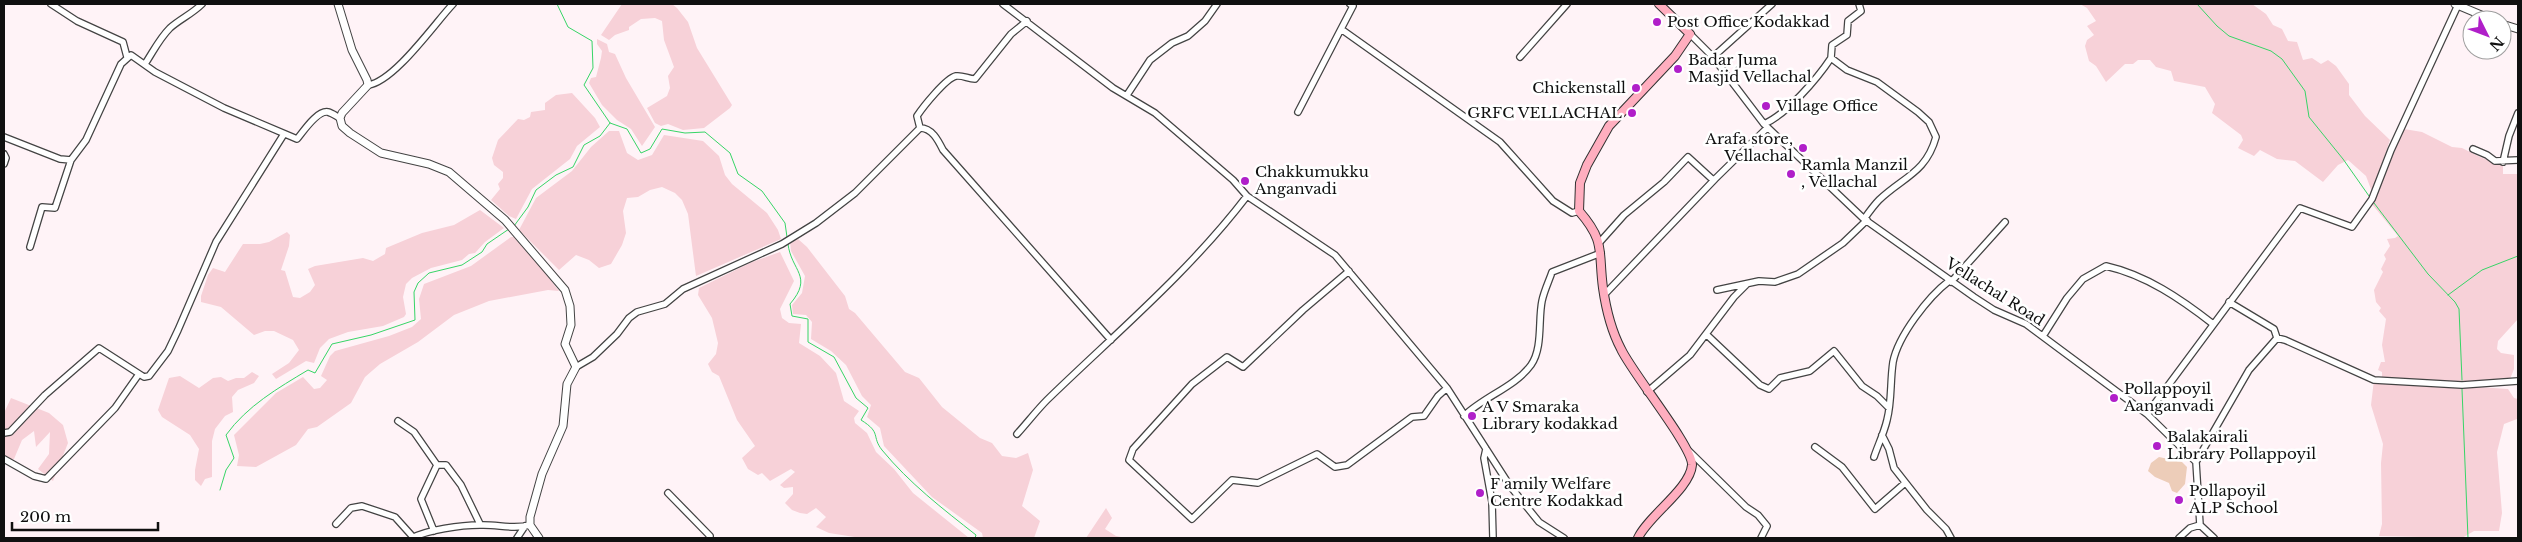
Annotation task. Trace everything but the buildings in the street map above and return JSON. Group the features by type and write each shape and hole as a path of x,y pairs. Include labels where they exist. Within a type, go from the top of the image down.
{"main road":[{"path":"1638,538 1684,481 1692,465 1688,449 1671,422 1647,392 1618,343 1611,327 1604,295 1599,243 1588,222 1579,211 1580,184 1587,165 1609,126 1675,56 1690,34 1659,4"}],"street":[{"path":"51,4 77,21 123,42 127,57"},
{"path":"145,64 159,41 171,27 188,17 202,4"},
{"path":"338,4 352,50 368,80 368,85"},
{"path":"340,118 368,85 376,84 386,77 433,30 453,4"},
{"path":"1003,4 1113,88 1155,113 1233,180 1247,196 1335,254 1447,388 1510,486 1539,522 1564,538"},
{"path":"1127,96 1150,60 1172,43 1188,36 1205,21 1217,4"},
{"path":"1298,112 1353,4"},
{"path":"1520,58 1566,4"},
{"path":"1713,57 1772,4"},
{"path":"1604,295 1766,126 1788,107 1831,58 1832,45 1847,35 1848,21 1861,12 1859,4"},
{"path":"2147,414 2300,208 2352,227 2372,199 2391,150 2457,4 2471,10"},
{"path":"920,128 918,116 953,76 975,79 1011,34 1027,21"},
{"path":"1340,29 1500,142 1553,201 1572,213 1579,211"},
{"name":"Vellachal Road","path":"1690,34 1713,57 1766,126 1866,219 1950,281 1994,310 2026,324 2043,336 2147,414 2196,462"},
{"path":"30,247 42,206 55,208 71,160 86,140 121,64 131,55 154,72 224,108 297,139 318,116 324,112 329,112 340,118 342,126 350,133 381,153 429,164 449,172 509,224 565,290 570,306 571,325 565,344 576,367"},
{"path":"1717,290 1748,284 1775,282 1798,274 1837,247 1866,219 1879,200 1915,173 1933,149 1936,137 1929,122 1918,112 1877,82 1847,70 1831,58"},
{"path":"2503,162 2509,136 2518,113"},
{"path":"517,538 527,526 542,474 563,426 568,384 576,367 593,357 617,334 629,318 638,312 665,304 683,289 785,242 841,205 920,128 926,128 934,135 943,150 1111,340"},
{"path":"4,433 10,432 44,395 99,348 144,377 149,376 168,351 199,285 216,242 284,134"},
{"path":"4,137 60,159 71,160"},
{"path":"2473,149 2495,161 2518,160"},
{"path":"4,154 6,158 4,164"},
{"path":"1599,243 1624,215 1658,188 1688,157 1712,179 1715,179"},
{"path":"1017,434 1046,401 1161,292 1227,223 1247,196"},
{"path":"1874,457 1889,408 1894,360 1900,340 1921,311 2005,222"},
{"path":"1464,416 1477,403 1518,378 1531,364 1537,346 1542,299 1552,272 1601,253"},
{"path":"2043,336 2067,298 2083,279 2106,266 2124,270 2146,280 2213,324"},
{"path":"1349,271 1243,367 1227,358 1205,372 1133,449 1128,460 1192,519 1232,480 1258,483 1317,454 1335,467 1347,465 1412,417 1424,416 1438,396 1447,388"},
{"path":"1647,392 1674,370 1707,335 1734,297 1748,284"},
{"path":"2229,302 2274,329 2277,338"},
{"path":"1707,335 1760,385 1769,389 1780,378 1810,371 1834,351 1862,386 1877,396 1889,408"},
{"path":"2277,338 2374,380 2462,385 2518,381"},
{"path":"2214,538 2200,525 2196,462 2249,370 2277,338"},
{"path":"4,459 34,476 46,479 115,408 139,374"},
{"path":"398,421 414,432 437,464 446,465 461,485 480,524"},
{"path":"1882,435 1889,449 1894,468 1927,510 1946,529 1951,538"},
{"path":"1486,448 1484,458 1492,502 1493,538"},
{"path":"1815,448 1842,467 1875,509 1906,483"},
{"path":"1688,449 1746,507 1758,515 1767,526 1761,538"},
{"path":"434,531 421,499 437,464"},
{"path":"668,493 697,521 710,536 709,538"},
{"path":"336,524 351,508 362,506 395,517 412,538 421,533 480,524 510,528 527,526"},
{"path":"2179,538 2190,528 2200,525"},
{"path":"527,526 539,538"}],"shaded area":[{"path":"622,4 672,4 677,8 688,22 697,48 732,105 730,108 704,128 683,130 668,124 661,126 655,123 647,108 667,96 670,88 668,76 674,67 664,40 662,21 655,18 641,19 629,27 629,30 615,35 609,40 601,35"},
{"path":"2080,4 2252,4 2266,14 2273,25 2282,29 2288,41 2297,42 2303,60 2312,58 2321,64 2328,60 2336,66 2349,84 2349,95 2365,116 2390,140 2372,192 2366,176 2348,160 2338,165 2323,182 2295,161 2277,159 2260,150 2254,156 2238,148 2243,140 2241,135 2212,113 2215,104 2205,87 2174,81 2171,71 2156,67 2150,60 2138,60 2133,64 2125,64 2106,82 2096,66 2089,61 2085,46 2087,40 2094,35 2087,26 2096,21 2087,8"},
{"path":"597,39 607,44 609,52 615,54 626,78 655,127 642,146 631,129 617,120 602,105 589,83 591,78 596,77 601,58 602,51 597,44"},
{"path":"572,93 595,118 600,127 577,146 570,159 532,189 516,219 509,216 491,200 500,189 498,184 503,178 503,172 494,165 492,158 498,140 518,119 524,120 530,117 531,112 545,110 545,103 556,95"},
{"path":"2404,129 2422,132 2452,147 2462,148 2503,165 2503,174 2518,174 2518,319 2498,341 2497,349 2501,353 2514,355 2514,369 2510,379 2449,384 2382,380 2382,372 2378,370 2381,362 2385,362 2382,345 2386,319 2379,311 2381,308 2376,302 2374,290 2383,272 2381,269 2386,259 2384,255 2390,246 2387,239 2398,236 2371,203"},
{"path":"609,131 619,131 627,153 638,160 652,155 664,135 703,141 719,156 725,175 732,184 767,213 778,230 781,239 696,276 688,214 682,200 675,193 662,187 650,190 638,197 627,198 623,211 626,233 622,245 611,264 599,268 589,260 576,255 559,270 519,230 536,198 572,171 591,147"},
{"path":"480,210 504,228 485,242 475,253 469,254 462,260 431,268 412,278 406,284 403,297 406,314 404,317 383,326 348,332 329,339 320,348 314,363 306,361 276,379 272,374 289,363 299,350 293,340 274,331 265,331 254,335 221,307 201,302 201,296 208,275 213,268 225,272 243,244 269,242 287,232 290,235 289,246 281,270 285,271 293,297 300,298 310,292 315,285 308,269 315,266 363,258 373,261 385,254 386,248 422,233 454,225"},
{"path":"511,237 514,237 559,291 548,290 489,301 454,315 418,342 380,364 365,377 351,403 317,427 308,429 296,445 256,467 237,466 239,455 234,435 276,393 303,377 314,389 320,388 327,380 321,376 330,356 335,351 389,336 412,327 421,319 419,299 424,284 471,266"},
{"path":"798,239 807,247 845,296 849,309 855,313 905,372 919,378 942,407 980,438 992,443 1002,456 1016,458 1028,453 1033,470 1022,506 1040,521 1034,538 983,538 982,533 932,497 884,446 880,428 867,417 871,405 862,396 846,365 831,351 811,339 812,322 806,315 793,314 792,305 802,293 805,276 791,251 790,242"},
{"path":"780,252 794,281 780,309 782,318 789,323 801,324 799,343 820,356 836,373 844,401 859,411 854,418 855,423 867,433 876,452 894,469 913,493 969,538 861,538 829,533 816,527 826,517 816,508 807,514 800,513 792,510 785,503 793,494 793,487 784,488 780,485 795,472 791,469 770,481 762,473 758,475 748,469 742,458 755,446 737,420 719,376 712,372 708,364 716,354 718,343 712,318 698,295 699,288 752,262"},
{"path":"252,372 259,376 254,383 238,390 232,397 233,412 225,416 215,429 212,441 212,477 205,479 201,486 195,480 199,449 190,435 162,417 158,410 169,378 180,376 199,388 213,378 221,377 228,381 244,378"},
{"path":"2374,380 2508,389 2514,398 2518,399 2517,419 2504,424 2497,452 2502,513 2499,531 2474,531 2462,538 2379,536 2382,524 2381,463 2383,444 2371,405"},
{"path":"11,398 49,413 63,425 68,443 53,481 38,469 49,454 50,432 36,447 34,431 22,440 14,459 4,459 4,413"},
{"path":"2159,457 2182,462 2187,467 2185,484 2177,493 2172,491 2169,483 2155,477 2148,471 2151,463"},
{"path":"1106,508 1112,518 1105,529 1116,536 1126,538 1086,538"}],"waterway":[{"path":"557,4 568,27 592,41 593,68 584,85 610,123 627,129 641,153 650,149 662,129 685,133 705,132 730,153 738,174 762,191 785,223 787,237"},
{"path":"2197,4 2229,36 2271,51 2282,59 2305,91 2309,117 2343,159 2369,196"},
{"path":"514,226 528,207 536,190 556,175 573,167 584,145 600,136 610,123"},
{"path":"2374,203 2428,274 2455,302 2459,309 2462,380"},
{"path":"220,490 226,470 234,458 226,435 243,415 274,391 308,370 315,373 332,344 371,335 415,320 414,292 418,283 429,273 462,265 482,252 487,244 509,229"},
{"path":"788,244 801,280 797,294 790,304 792,316 808,319 808,342 834,357 856,398 868,408 861,420 872,428 879,445 892,462 915,485 976,535 975,538"},
{"path":"2448,295 2482,270 2518,256"},
{"path":"2462,389 2468,538"}],"place":[{"name":"Post Office Kodakkad","path":"1657,22"},
{"name":"Badar Juma Masjid Vellachal","path":"1678,69"},
{"name":"Chickenstall","path":"1636,88"},
{"name":"Village Office","path":"1766,106"},
{"name":"GRFC VELLACHAL","path":"1632,113"},
{"name":"Arafa store, Vellachal","path":"1803,148"},
{"name":"Ramla Manzil , Vellachal","path":"1791,174"},
{"name":"Chakkumukku Anganvadi","path":"1245,181"},
{"name":"Pollappoyil Aanganvadi","path":"2114,398"},
{"name":"A V Smaraka Library kodakkad","path":"1472,416"},
{"name":"Balakairali Library Pollappoyil","path":"2157,446"},
{"name":"F amily Welfare Centre Kodakkad","path":"1480,493"},
{"name":"Pollapoyil ALP School","path":"2179,500"}]}
